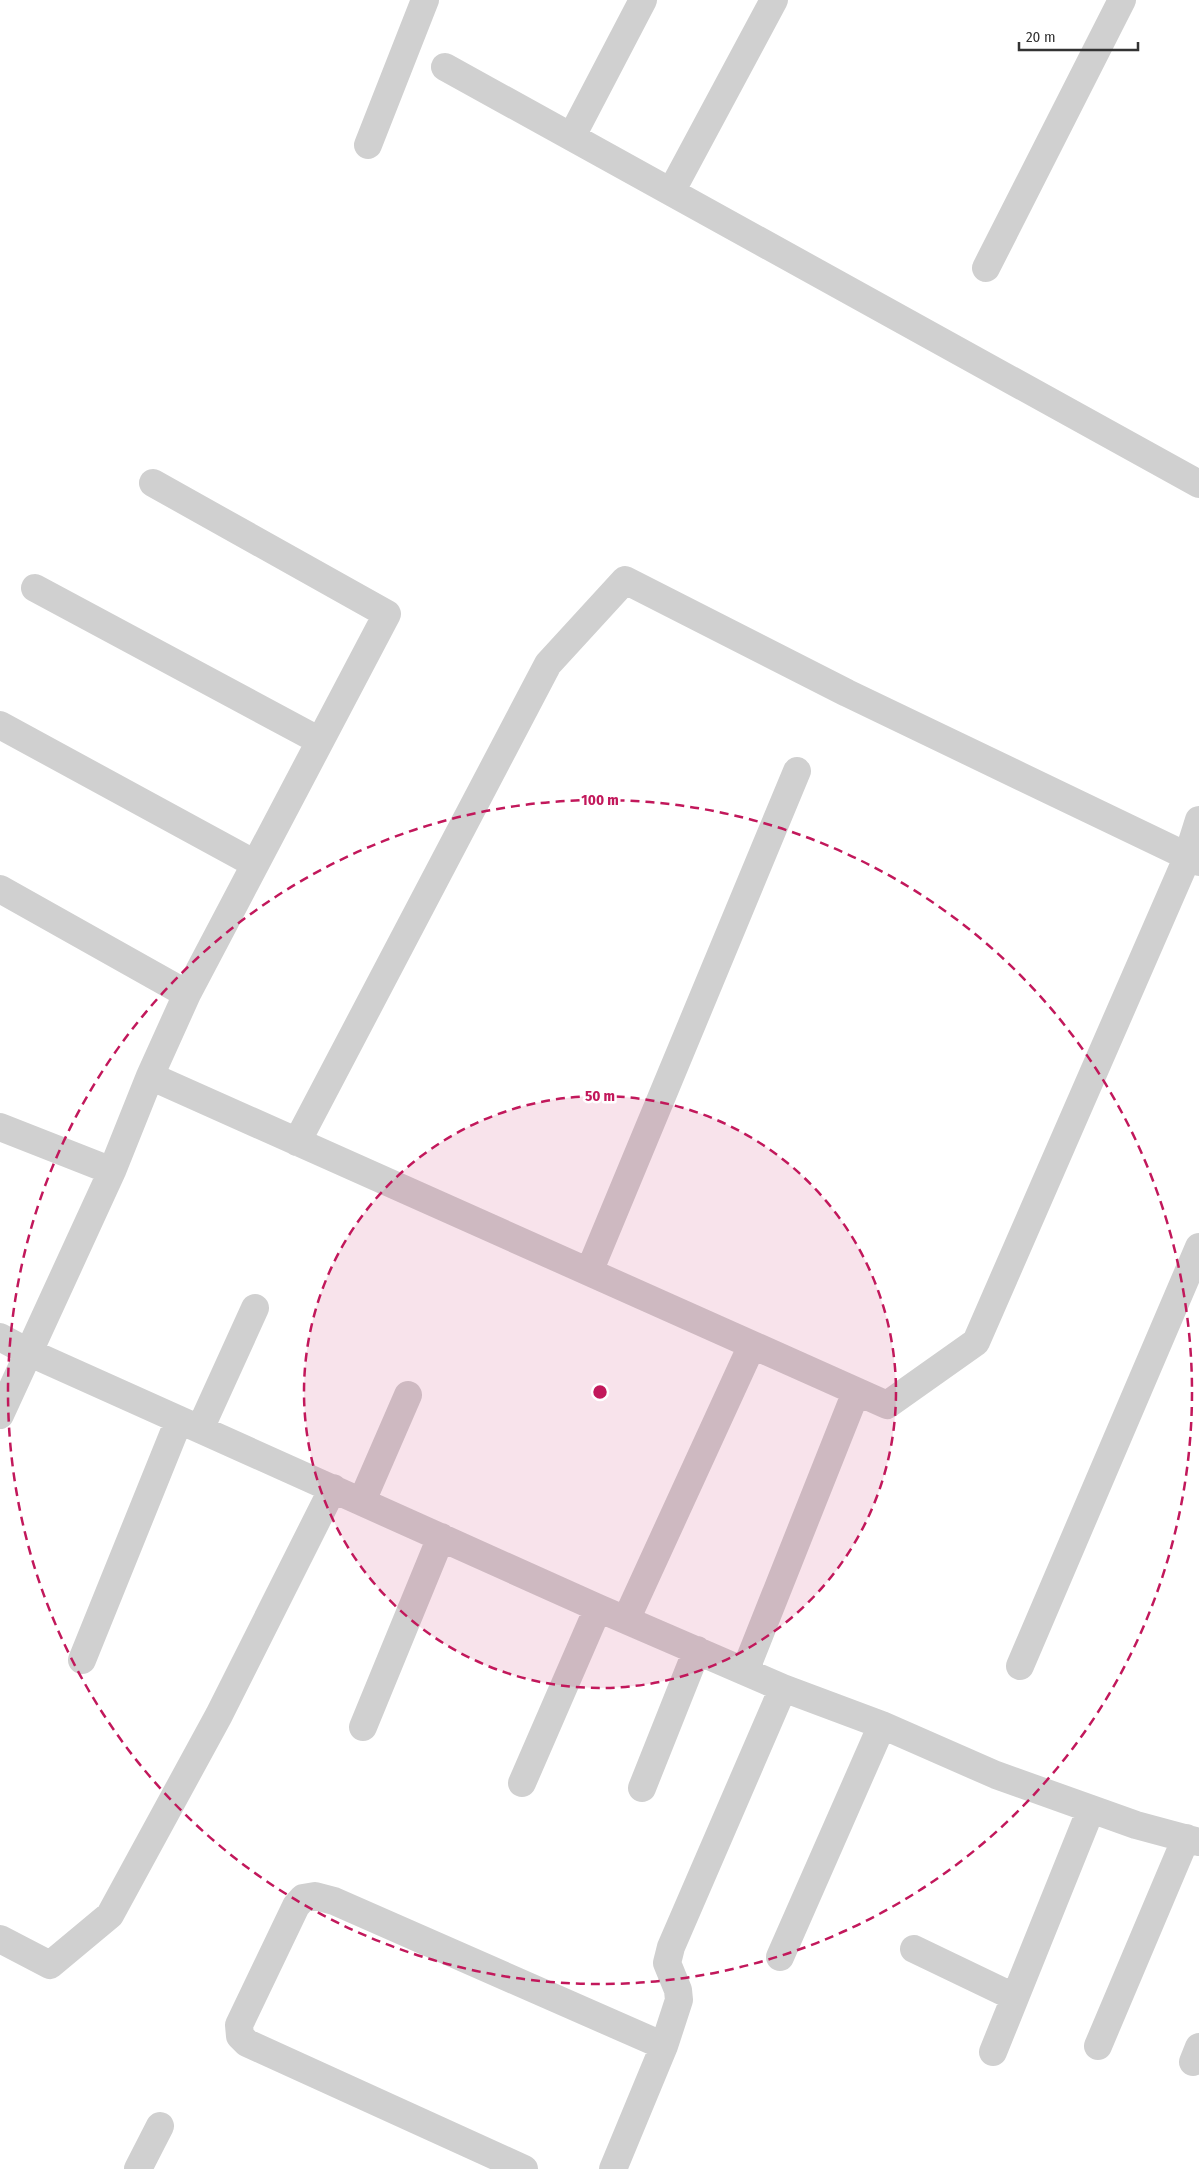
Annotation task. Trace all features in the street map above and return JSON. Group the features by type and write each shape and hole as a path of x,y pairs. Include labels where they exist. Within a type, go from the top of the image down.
{"street":[{"path":"368,145 424,0"},
{"path":"572,136 643,0"},
{"path":"671,192 774,0"},
{"path":"986,268 1122,0"},
{"path":"445,66 1199,484"},
{"path":"0,1415 112,1171 150,1076 187,994 387,614 153,483"},
{"path":"297,1142 548,664 625,580 847,693 1193,860"},
{"path":"35,588 320,741"},
{"path":"0,725 255,864"},
{"path":"589,1272 797,771"},
{"path":"150,1076 887,1405 976,1342 1193,860 1199,820"},
{"path":"0,889 187,994"},
{"path":"0,1127 112,1171"},
{"path":"1020,1666 1199,1247"},
{"path":"82,1660 189,1424 254,1308"},
{"path":"0,1337 28,1352 745,1672 882,1725 996,1775 1136,1825 1192,1840 1098,2046"},
{"path":"626,1620 752,1345"},
{"path":"745,1672 856,1392"},
{"path":"362,1501 408,1395"},
{"path":"0,1939 50,1965 110,1916 219,1716 333,1488"},
{"path":"363,1727 441,1537"},
{"path":"522,1783 598,1608"},
{"path":"642,1788 697,1650"},
{"path":"614,2169 664,2046 679,2000 678,1990 667,1963 671,1946 783,1688"},
{"path":"780,1957 882,1725"},
{"path":"993,2052 1091,1809"},
{"path":"524,2169 247,2043 240,2036 239,2025 296,1906 303,1898 315,1896 334,1901 664,2046"},
{"path":"914,1949 1014,1997"},
{"path":"138,2169 160,2126"}]}
